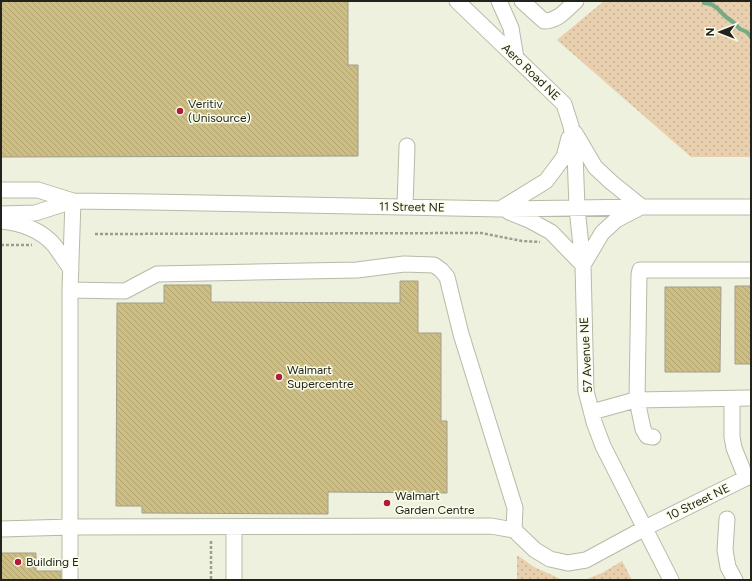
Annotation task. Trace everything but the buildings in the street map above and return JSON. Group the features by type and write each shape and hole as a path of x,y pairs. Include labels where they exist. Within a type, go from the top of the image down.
{"street":[{"name":"Aero Road NE","path":"457,1 564,104 571,126 575,153 577,208"},
{"path":"499,1 511,28 516,58"},
{"path":"522,1 544,21 557,18 576,1"},
{"path":"501,209 529,220 551,232 583,265 602,233 616,220 642,206 611,182 595,167 571,126"},
{"path":"501,209 546,181 564,157 571,126"},
{"path":"405,206 407,146"},
{"name":"11 Street NE","path":"1,190 38,190 73,202"},
{"path":"70,580 70,290 73,202"},
{"name":"11 Street NE","path":"1,214 35,213 73,202 405,206 501,209 642,206 751,207"},
{"name":"57 Avenue NE","path":"577,208 583,265 586,391 594,422 603,446 671,580"},
{"path":"1,221 13,222 39,231 54,245 71,269"},
{"path":"1,529 71,527 490,526 514,530 515,508 461,334 447,277 434,265 404,264 357,270 157,274 125,291 70,290"},
{"path":"653,437 647,436 643,429 637,400 640,270 751,270"},
{"path":"592,412 634,400 751,398"},
{"path":"732,399 732,437 734,448 748,478"},
{"name":"10 Street NE","path":"514,530 535,550 550,559 568,562 586,560 645,528 748,478"},
{"path":"727,519 725,550 728,567 735,580"},
{"path":"234,527 234,580"}],"path":[{"path":"95,234 481,233 542,242"},
{"path":"1,245 36,245"},
{"path":"211,527 211,580"}],"shaded area":[{"path":"604,1 751,1 751,157 691,157 557,40"},
{"path":"517,555 534,567 563,580 517,580"},
{"path":"622,561 632,580 584,580 602,573"}],"waterway":[{"path":"705,1 704,3 711,4 717,8 740,29 747,32 751,37"}],"place":[{"name":"Veritiv (Unisource)","path":"180,111"},
{"name":"Walmart Supercentre","path":"279,377"},
{"name":"Walmart Garden Centre","path":"387,503"},
{"name":"Building E","path":"18,562"}]}
